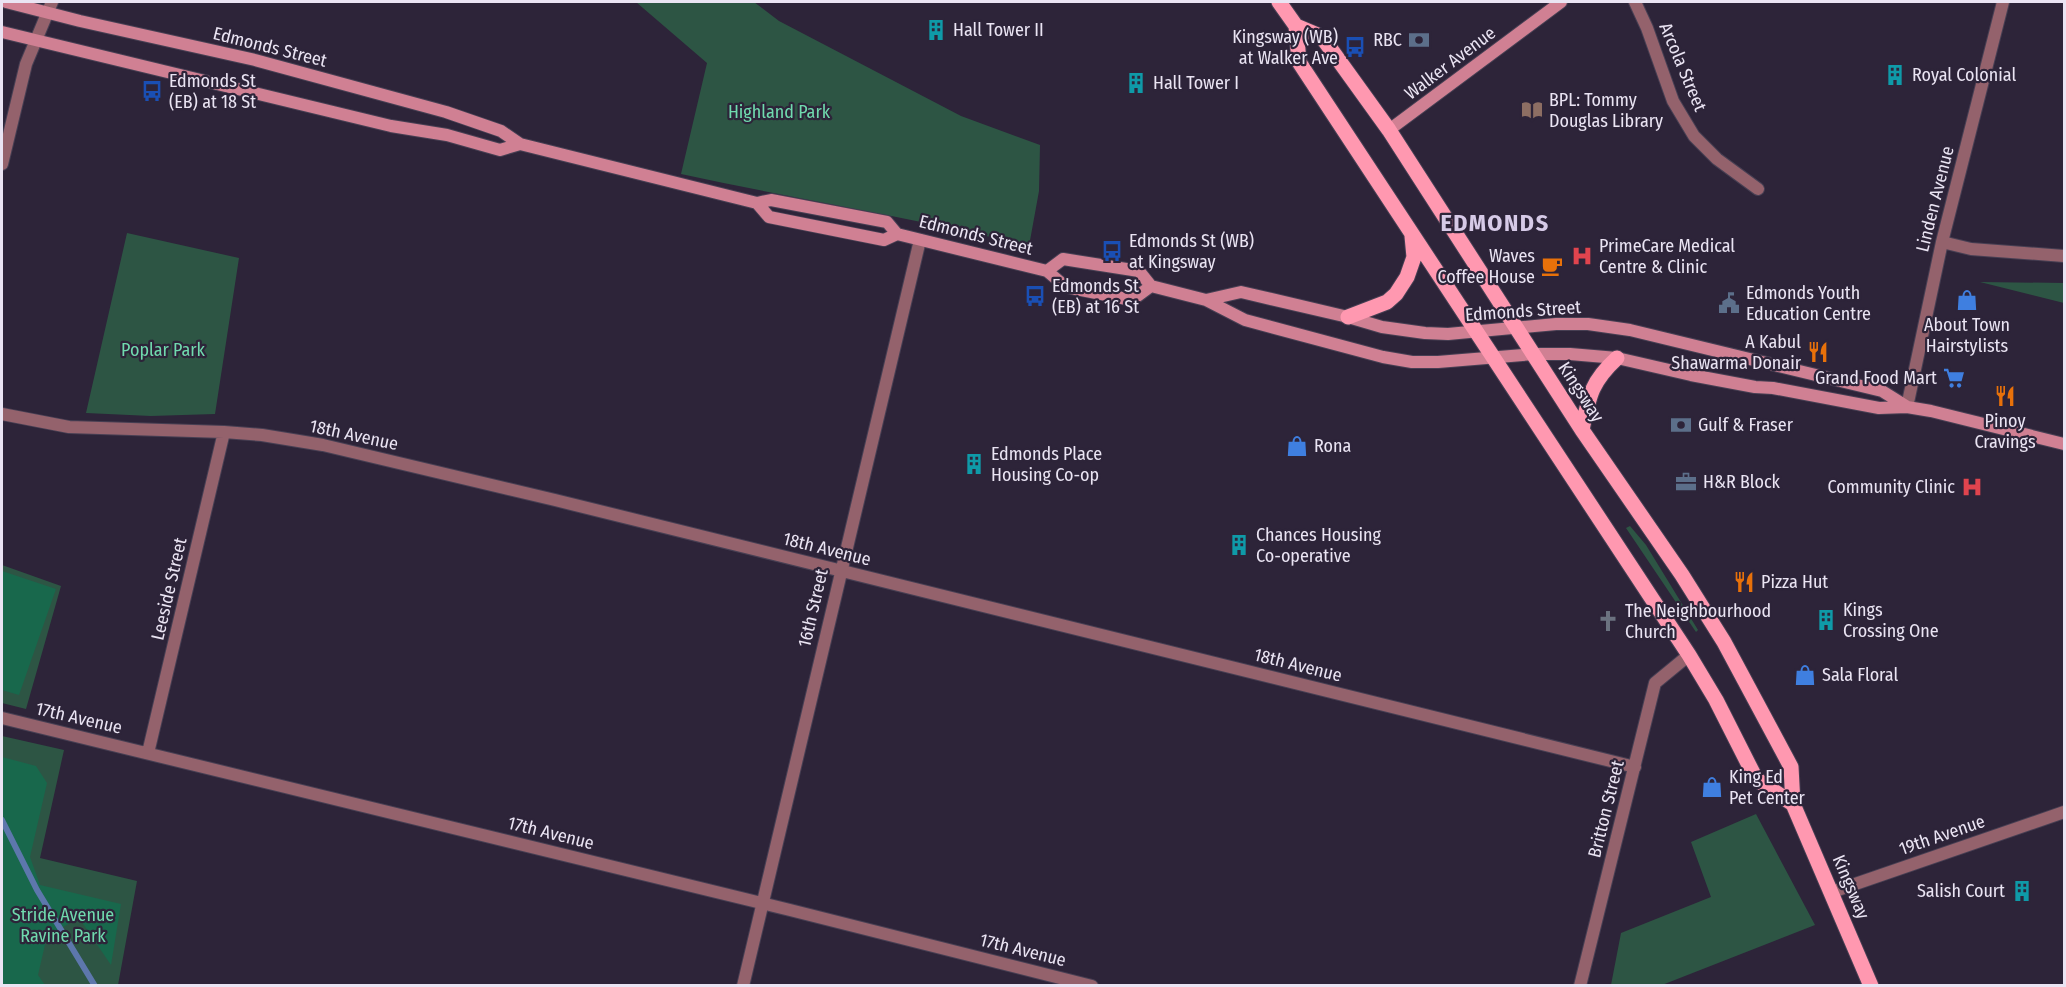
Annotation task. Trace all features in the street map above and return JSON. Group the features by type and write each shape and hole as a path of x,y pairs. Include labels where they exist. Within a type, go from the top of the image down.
{"main road":[{"name":"Kingsway","path":"1279,2 1296,26 1322,37 1389,130 1582,430 1682,575 1724,642 1791,767 1793,804 1871,986"},
{"path":"1296,26 1299,62 1689,655 1716,700 1756,779 1793,804"},
{"path":"1348,317 1387,302 1396,294 1407,277 1414,257 1412,233"},
{"path":"1582,430 1588,398 1594,383 1617,358"}],"street":[{"name":"Edmonds Street","path":"6,2 50,6 80,21 255,60 446,112 501,130 520,144 757,203 771,200 887,222 897,234 1047,271 1066,286 1132,300 1151,286"},
{"name":"Walker Avenue","path":"1389,130 1561,2"},
{"name":"Arcola Street","path":"1635,2 1673,100 1694,136 1717,159 1758,189"},
{"name":"Linden Avenue","path":"1907,407 1942,242 2003,2"},
{"path":"2,164 26,64 50,6"},
{"name":"Edmonds Street","path":"2,32 391,126 447,135 500,150 520,144"},
{"name":"Edmonds Street","path":"757,203 769,217 884,240 897,234"},
{"name":"16th Street","path":"743,986 920,240"},
{"path":"1942,242 1971,249 2064,256"},
{"name":"Edmonds Street","path":"1047,271 1063,259 1139,271 1151,286 1206,300 1245,320 1383,357 1412,362 1534,354 1617,358 1691,375 1879,408 1907,407 2064,444"},
{"name":"Edmonds Street","path":"1206,300 1241,292 1382,327 1425,333 1448,334 1517,327 1588,324 1630,330 1882,391 1907,407"},
{"name":"18th Avenue","path":"2,414 69,428 224,432 262,435 323,445 840,570 1635,767"},
{"name":"Leeside Street","path":"148,753 224,432"},
{"name":"Britton Street","path":"1580,986 1655,683 1689,655"},
{"name":"17th Avenue","path":"2,718 1092,986"},
{"name":"19th Avenue","path":"1832,892 2064,812"}],"green space":[{"name":"Highland Park","path":"636,2 754,2 779,21 961,116 1040,145 1039,191 1029,246 942,226 681,174 707,63"},
{"name":"Poplar Park","path":"127,233 239,258 215,414 151,416 86,413"},
{"path":"1980,282 2064,283 2064,303"},
{"path":"1630,526 1646,545 1698,630 1696,632 1626,528"},
{"path":"2,565 61,586 26,709 2,703"},
{"path":"2,571 56,589 19,695 2,690"},
{"name":"Stride Avenue Ravine Park","path":"2,736 64,750 40,858 137,881 118,985 2,986"},
{"path":"2,757 36,766 47,783 30,857 40,885 121,904 111,965 79,918 47,936 38,975 45,985 2,985"},
{"path":"1756,814 1815,925 1662,985 1611,985 1621,933 1711,897 1691,842"}],"waterway":[{"path":"2,820 37,890 95,986"}],"place":[{"name":"Hall Tower II","path":"936,30"},
{"name":"RBC","path":"1419,40"},
{"name":"Kingsway (WB) at Walker Ave","path":"1355,47"},
{"name":"Royal Colonial","path":"1895,75"},
{"name":"Hall Tower I","path":"1136,83"},
{"name":"Edmonds St (EB) at 18 St","path":"152,91"},
{"name":"BPL: Tommy Douglas Library","path":"1532,110"},
{"name":"Edmonds St (WB) at Kingsway","path":"1112,251"},
{"name":"PrimeCare Medical Centre & Clinic","path":"1582,256"},
{"name":"Waves Coffee House","path":"1552,266"},
{"name":"Edmonds St (EB) at 16 St","path":"1035,296"},
{"name":"About Town Hairstylists","path":"1967,300"},
{"name":"Edmonds Youth Education Centre","path":"1729,303"},
{"name":"A Kabul Shawarma Donair","path":"1818,352"},
{"name":"Grand Food Mart","path":"1954,378"},
{"name":"Pinoy Cravings","path":"2005,396"},
{"name":"Gulf & Fraser","path":"1681,425"},
{"name":"Rona","path":"1297,446"},
{"name":"Edmonds Place Housing Co-op","path":"974,464"},
{"name":"H&R Block","path":"1686,482"},
{"name":"Community Clinic","path":"1972,487"},
{"name":"Chances Housing Co-operative","path":"1239,545"},
{"name":"Pizza Hut","path":"1744,582"},
{"name":"Kings Crossing One","path":"1826,620"},
{"name":"The Neighbourhood Church","path":"1608,621"},
{"name":"Sala Floral","path":"1805,675"},
{"name":"King Ed Pet Center","path":"1712,787"},
{"name":"Salish Court","path":"2022,891"}],"district":[{"name":"EDMONDS","path":"1495,223"}]}
